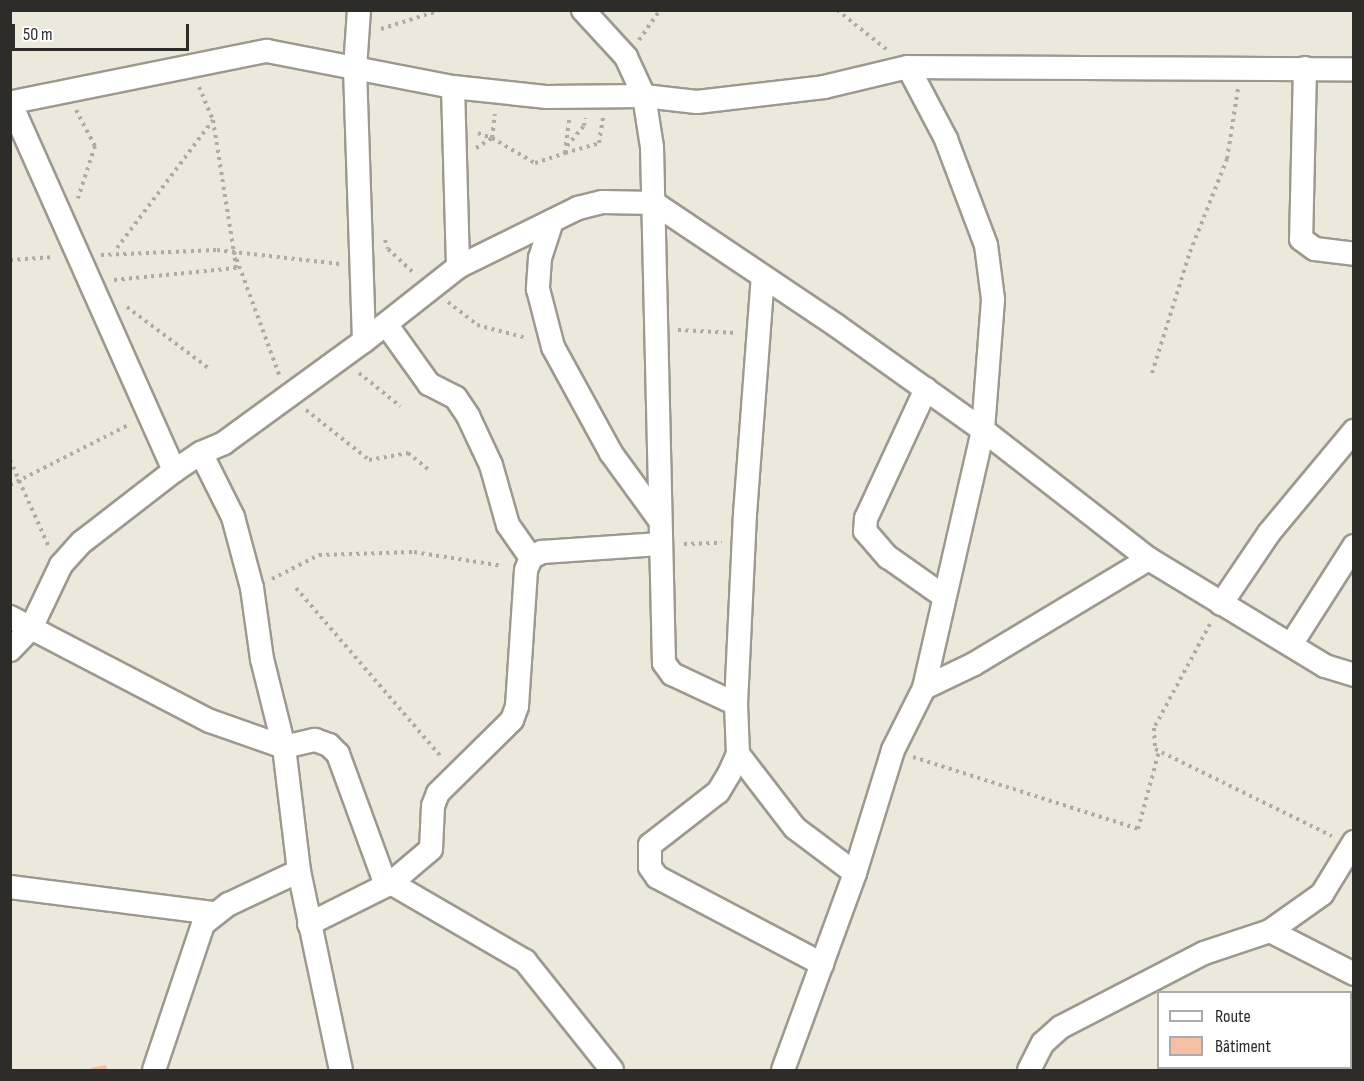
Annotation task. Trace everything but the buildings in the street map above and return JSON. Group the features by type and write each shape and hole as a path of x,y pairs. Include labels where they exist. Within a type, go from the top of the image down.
{"street":[{"path":"359,10 355,69 364,341"},
{"path":"583,10 626,57 645,96 654,203 659,519 664,663 672,674 736,704"},
{"path":"174,471 82,255 12,102 189,65 280,51 355,69 453,87 579,103 645,96 697,102 824,87 908,67 1353,69"},
{"path":"783,1071 855,873 892,750 924,688 942,595 983,430 993,299 986,245 946,139 908,67"},
{"path":"1305,68 1301,239 1315,249 1353,254"},
{"path":"453,87 458,267"},
{"path":"10,650 31,628 61,565 82,542 174,471 201,453 224,443 364,341 458,267 552,220 602,202 654,203 926,389 983,430 1149,559 1221,604 1292,643 1325,666 1353,675"},
{"path":"552,220 540,258 538,289 553,347 611,453 659,519"},
{"path":"764,278 744,542 736,704 738,754 718,792 650,845 650,867 657,877 822,964"},
{"path":"309,924 389,884 431,849 433,806 438,794 512,720 517,706 529,564 508,525 491,465 468,416 456,398 429,384 386,324"},
{"path":"926,389 866,518 865,531 888,557 942,595"},
{"path":"1221,604 1275,525 1352,436"},
{"path":"201,453 233,517 252,588 261,659 284,747 299,871 341,1071"},
{"path":"529,564 542,552 660,544"},
{"path":"1292,643 1353,546"},
{"path":"924,688 974,664 1149,559"},
{"path":"10,617 210,721 284,747 315,740 328,745 338,754 389,884 525,961 612,1071"},
{"path":"738,754 772,794 795,828 855,873"},
{"path":"1029,1071 1043,1043 1061,1028 1204,953 1269,931 1322,894 1352,844"},
{"path":"154,1071 187,964 203,924 214,914 299,871"},
{"path":"10,887 214,914"},
{"path":"1269,931 1353,975"}],"path":[{"path":"357,36 441,10"},
{"path":"626,57 660,10"},
{"path":"837,10 908,67"},
{"path":"93,282 236,268 213,120 189,65"},
{"path":"1152,373 1190,252 1227,159 1242,68"},
{"path":"66,90 95,146 69,227"},
{"path":"565,151 579,103"},
{"path":"565,151 584,126 579,103"},
{"path":"455,160 492,138 535,163 565,151 599,143 603,112 594,111"},
{"path":"117,248 213,120"},
{"path":"234,252 287,395 369,460 408,453 430,471"},
{"path":"10,260 82,255 234,252 361,266"},
{"path":"93,282 210,369"},
{"path":"656,329 759,334"},
{"path":"340,357 400,406"},
{"path":"10,485 149,414"},
{"path":"10,460 55,559"},
{"path":"660,544 744,542"},
{"path":"252,588 319,555 414,552 529,564"},
{"path":"296,588 448,766"},
{"path":"1221,604 1154,728 1151,739 1159,752 1352,844"},
{"path":"892,750 1138,829 1159,752"}]}
